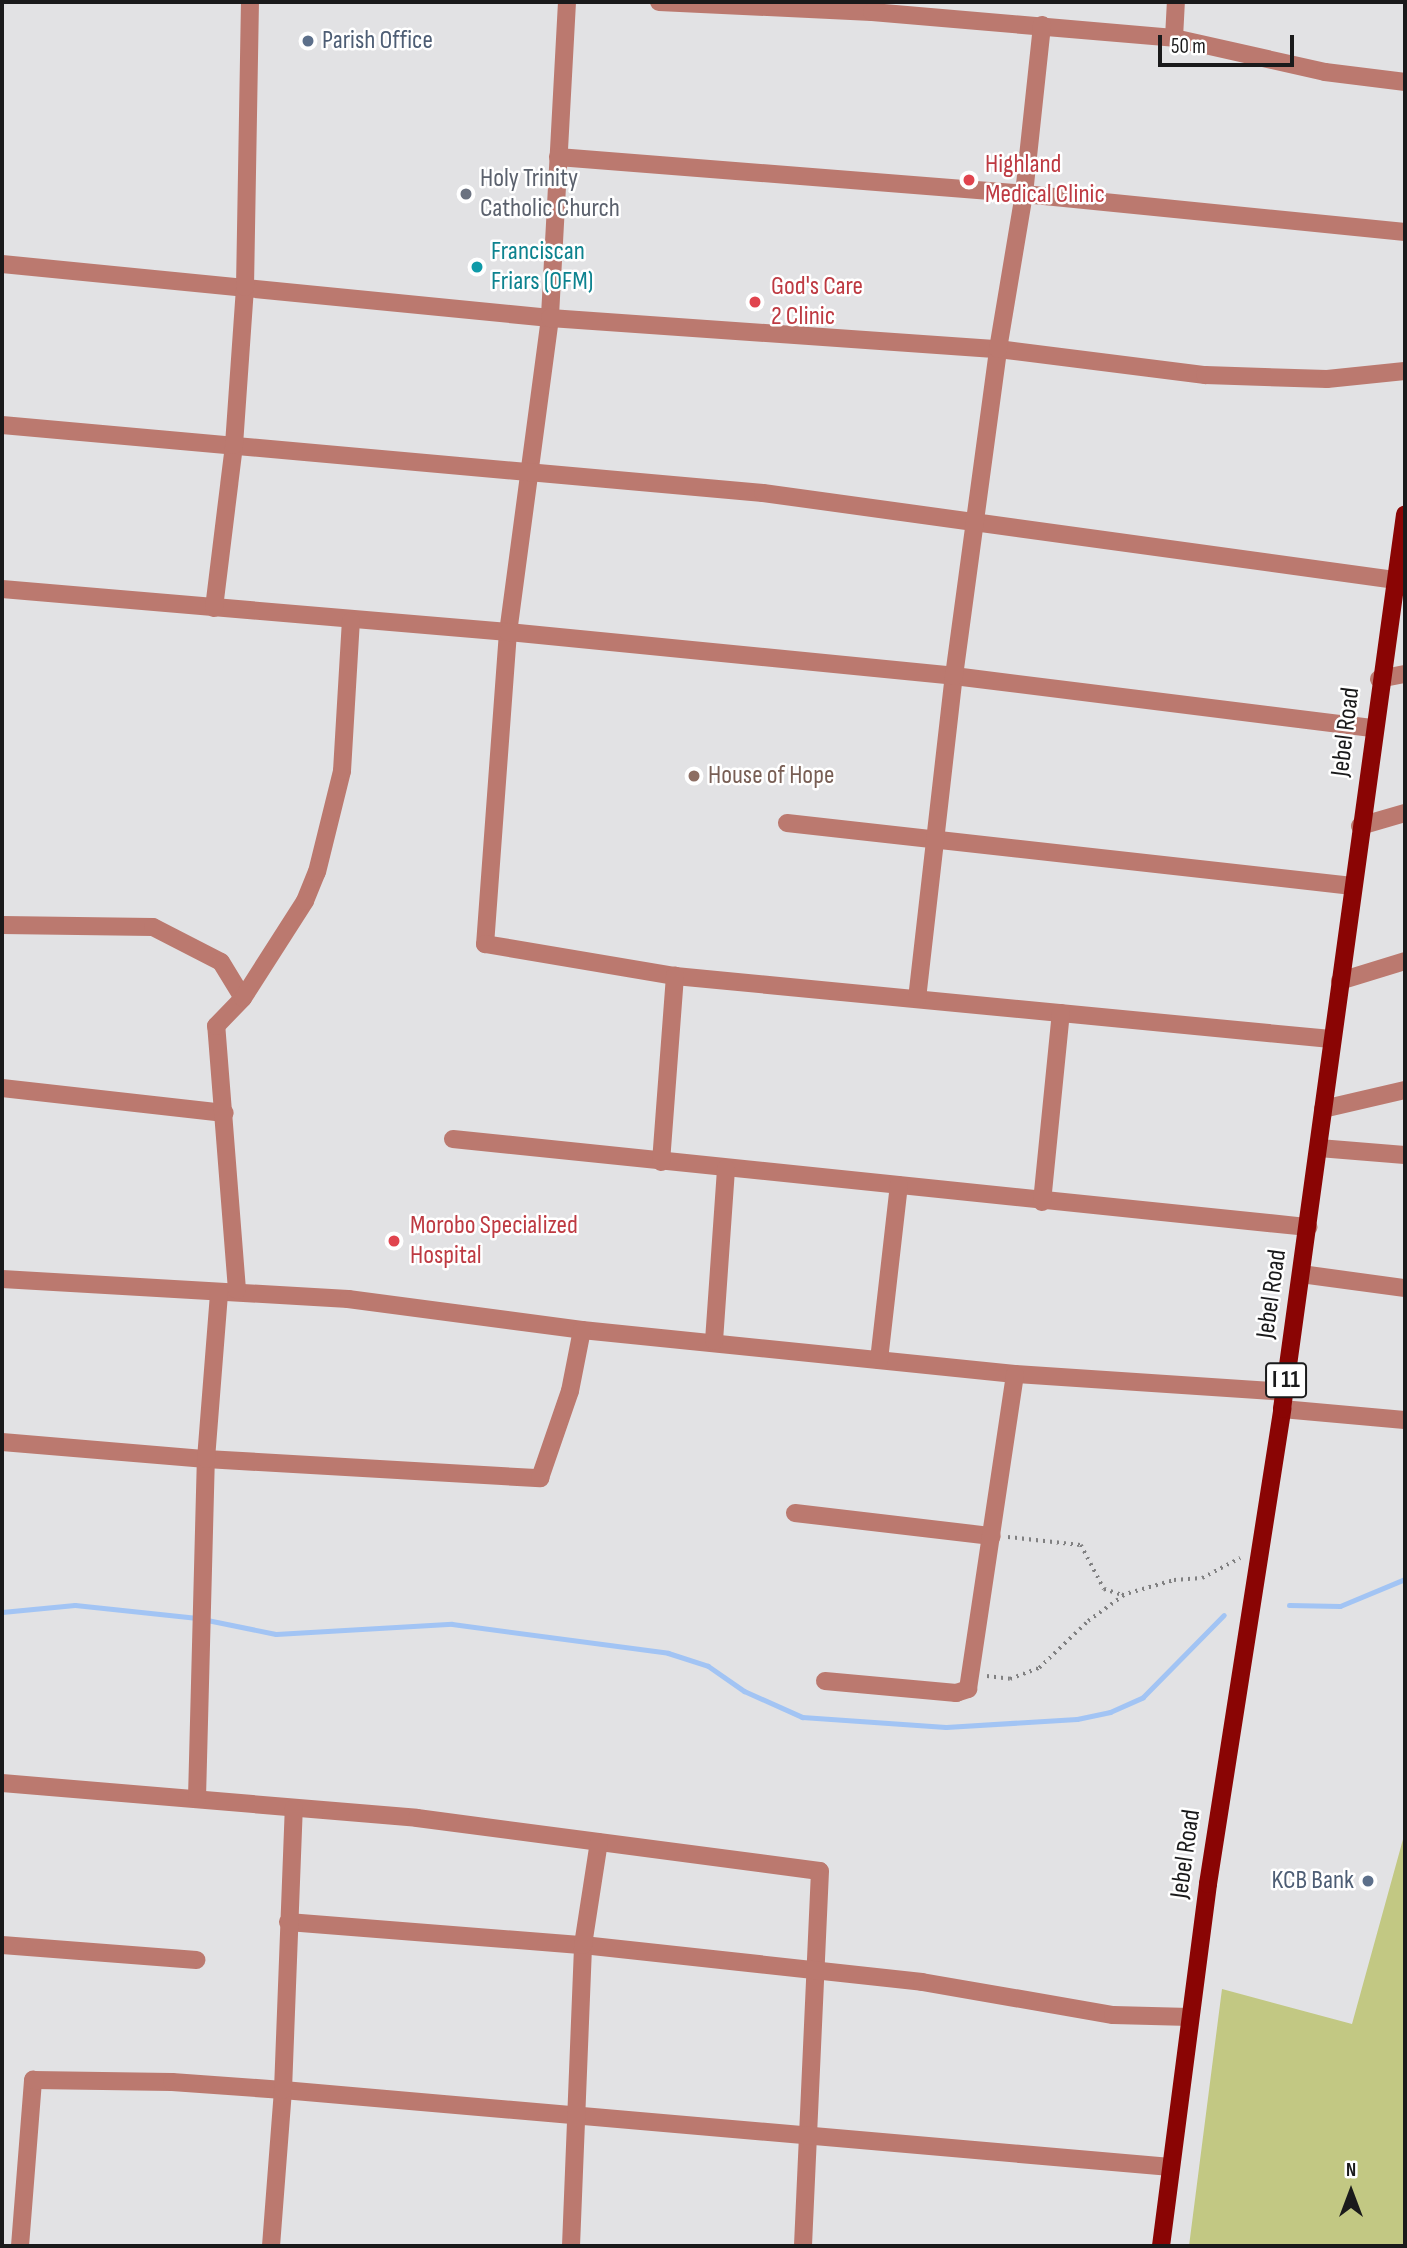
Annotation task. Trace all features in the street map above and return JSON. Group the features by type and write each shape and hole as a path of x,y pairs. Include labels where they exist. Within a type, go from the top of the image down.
{"main road":[{"name":"Jebel Road","path":"1161,2246 1191,2017 1319,1148 1379,679 1405,518"}],"street":[{"path":"214,608 234,445 245,287 250,2"},
{"path":"567,2 550,318 526,475 508,632 485,944 675,976 1331,1039"},
{"path":"659,2 873,7 1174,38 1325,72 1405,82"},
{"path":"1174,38 1177,2"},
{"path":"917,999 954,676 998,349 1024,194 1042,25"},
{"path":"558,157 1024,194 1405,232"},
{"path":"2,264 550,318 998,349 1205,375 1327,379 1405,371"},
{"path":"2,425 234,445 526,475 763,493 975,520 1396,580"},
{"path":"2,589 351,621 508,632 954,676 1374,728"},
{"path":"197,1798 206,1459 228,1292 225,1113 216,1026 243,998 304,901 317,873 342,771 351,621"},
{"path":"1379,679 1405,674"},
{"path":"1360,826 1405,813"},
{"path":"787,823 1353,886"},
{"path":"2,925 153,927 221,962 243,998"},
{"path":"1340,981 1405,961"},
{"path":"661,1161 675,976"},
{"path":"1042,1202 1061,1013"},
{"path":"2,1088 225,1113"},
{"path":"1323,1109 1405,1090"},
{"path":"453,1139 1042,1202 1308,1227"},
{"path":"1319,1148 1405,1154"},
{"path":"714,1341 726,1168"},
{"path":"879,1360 899,1185"},
{"path":"1301,1274 1405,1288"},
{"path":"2,1279 348,1299 582,1330 714,1341 1283,1401 1405,1420"},
{"path":"2,1442 206,1459 540,1478 570,1391 582,1330"},
{"path":"825,1681 956,1693 968,1689 1016,1374"},
{"path":"795,1513 992,1536"},
{"path":"2,1783 294,1808 599,1842 820,1871 812,2133 803,2246"},
{"path":"271,2246 283,2090 294,1808"},
{"path":"571,2246 583,1945 599,1842"},
{"path":"288,1922 583,1945 817,1974 922,1982 1112,2015 1191,2017"},
{"path":"2,1945 196,1960"},
{"path":"20,2246 33,2080 172,2082 283,2090 576,2116 812,2133 1171,2166"}],"path":[{"path":"992,1536 1081,1545 1104,1589 1124,1595"},
{"path":"971,1674 1010,1679 1039,1668 1088,1621 1124,1595 1166,1581 1211,1576 1259,1547"}],"green space":[{"path":"1405,1832 1405,2246 1189,2246 1222,1989 1352,2024"}],"waterway":[{"path":"1289,1605 1340,1606 1405,1579"},
{"path":"2,1612 75,1605 197,1618"},
{"path":"207,1620 276,1634 452,1624 668,1653 708,1666 744,1691 802,1717 946,1727 1077,1719 1110,1712 1143,1697 1224,1615"}],"place":[{"name":"Parish Office","path":"308,41"},
{"name":"Highland Medical Clinic","path":"969,180"},
{"name":"Holy Trinity Catholic Church","path":"466,194"},
{"name":"Franciscan Friars (OFM)","path":"477,267"},
{"name":"God's Care 2 Clinic","path":"755,302"},
{"name":"House of Hope","path":"694,776"},
{"name":"Morobo Specialized Hospital","path":"394,1241"},
{"name":"KCB Bank","path":"1368,1881"}]}
